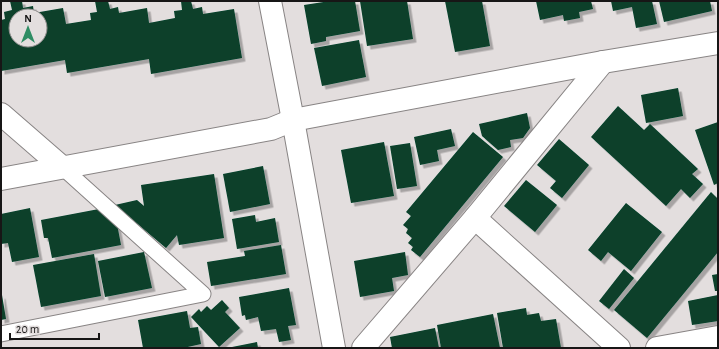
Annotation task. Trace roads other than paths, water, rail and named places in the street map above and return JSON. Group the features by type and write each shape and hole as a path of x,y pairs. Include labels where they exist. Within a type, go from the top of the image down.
{"street":[{"path":"270,1 334,348"},
{"path":"1,179 271,129 293,120 603,62 718,43"},
{"path":"363,348 475,218 603,62"},
{"path":"1,114 62,167"},
{"path":"475,218 619,348"},
{"path":"658,348 718,337"}],"lane":[{"path":"1,334 203,294 62,167"}]}
